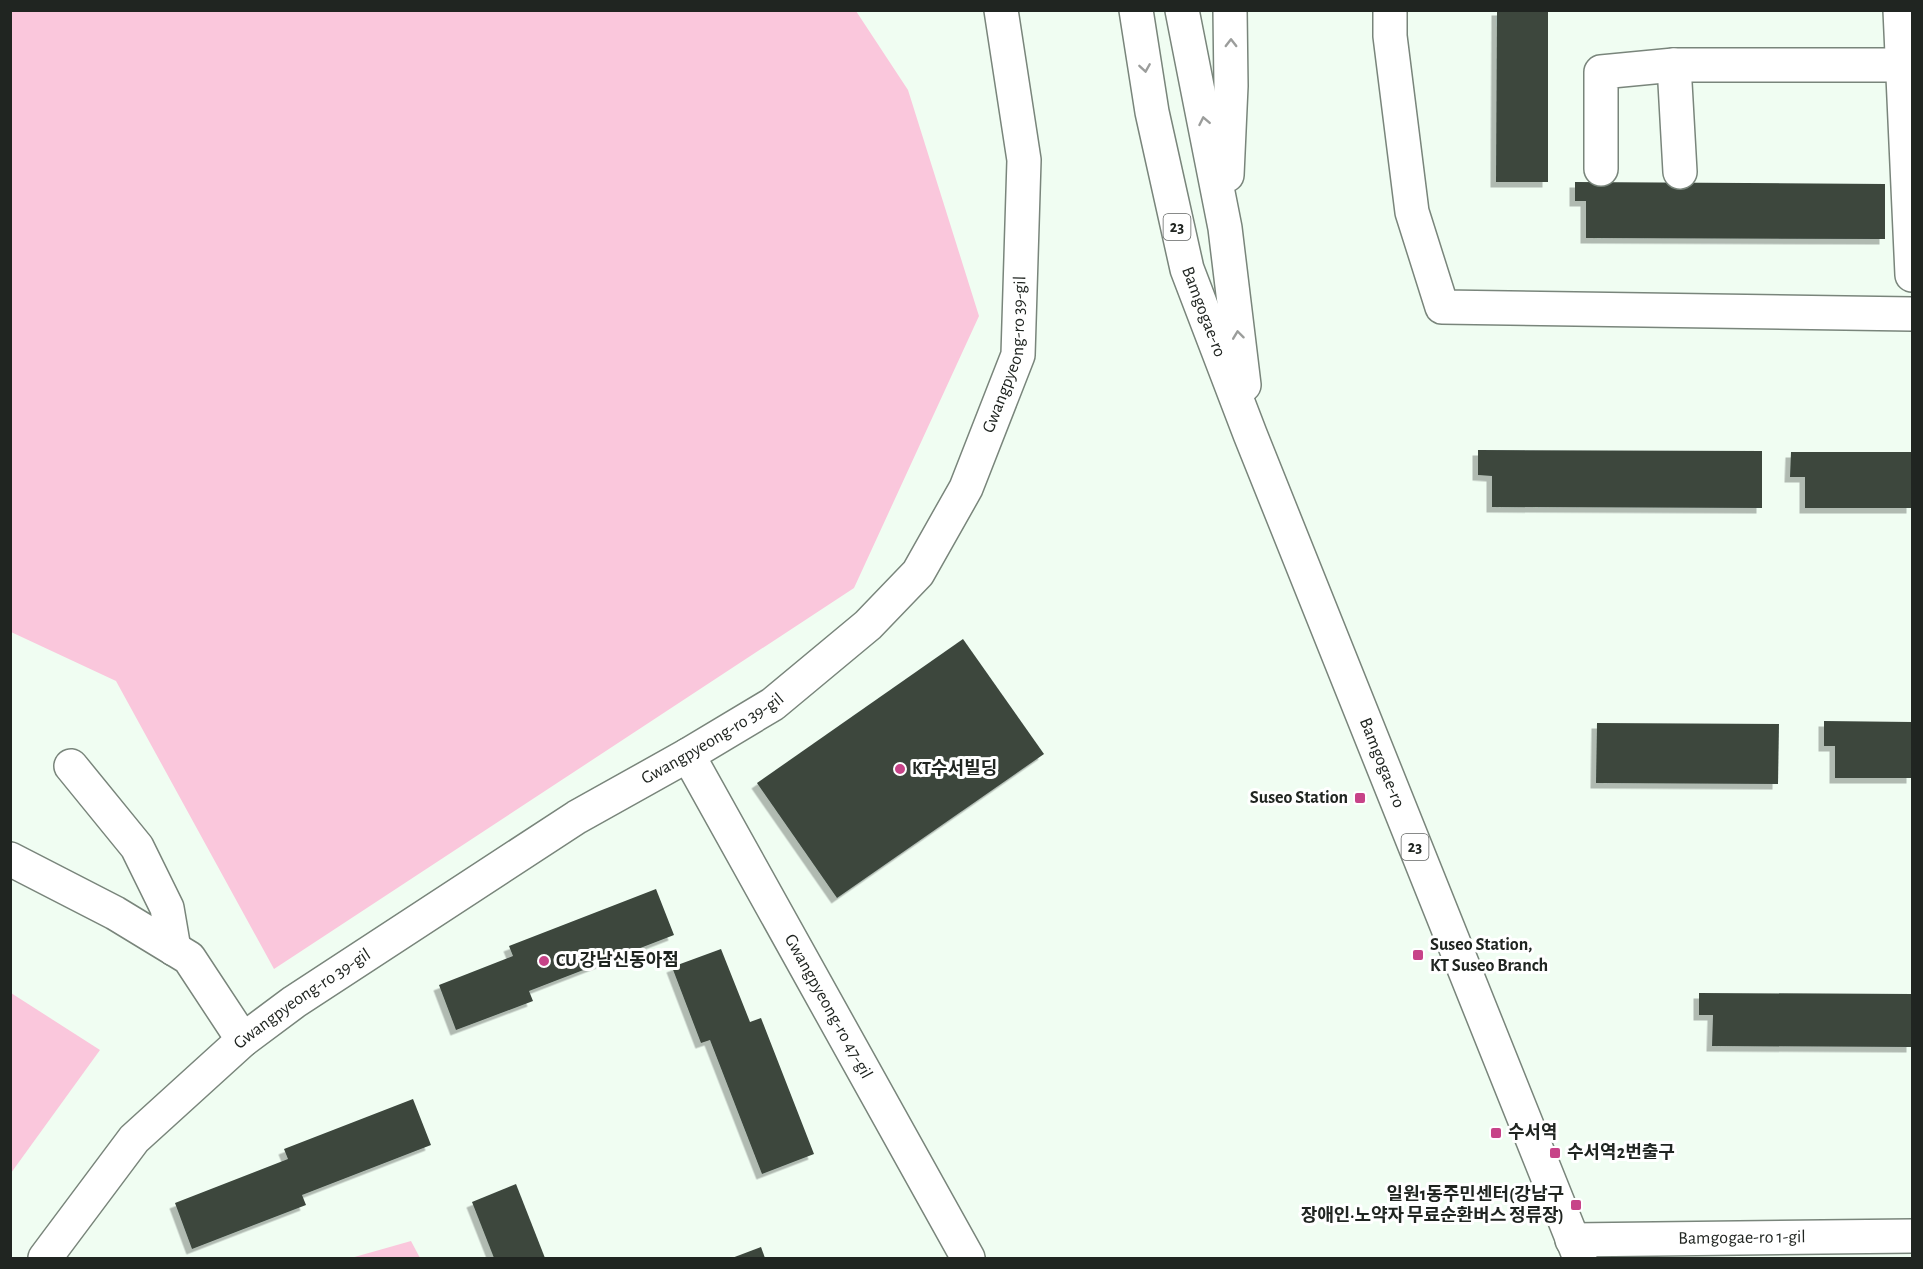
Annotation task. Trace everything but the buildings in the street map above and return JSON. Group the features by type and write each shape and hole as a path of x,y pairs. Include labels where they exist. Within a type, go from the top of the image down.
{"street":[{"name":"Gwangpyeong-ro 39-gil","path":"45,1258 134,1139 243,1040 294,1002 577,817 774,704 868,625 918,573 966,488 1018,355 1024,160 1001,10"},
{"name":"Bamgogae-ro","path":"1136,10 1152,112 1187,269 1250,434 1576,1249"},
{"name":"Bamgogae-ro","path":"1182,10 1225,228 1250,434"},
{"path":"1225,228 1231,86 1230,10"},
{"path":"1390,10 1390,36 1412,212 1442,307 1912,314"},
{"path":"1900,10 1907,65 1912,275"},
{"path":"1601,169 1601,72 1674,65 1907,65"},
{"path":"1674,65 1680,172"},
{"name":"Gwangpyeong-ro 47-gil","path":"688,755 968,1258"},
{"path":"71,766 137,847 167,908 174,949"},
{"path":"10,859 115,913 189,958 243,1040"},
{"name":"Bamgogae-ro 1-gil","path":"1576,1249 1912,1236"}],"shaded area":[{"path":"11,10 856,11 908,90 979,316 854,588 274,969 116,681 11,632"},
{"path":"11,993 100,1050 11,1173"},
{"path":"411,1241 420,1258 351,1258"}],"place":[{"name":"KT수서빌딩","path":"900,769"},
{"name":"Suseo Station","path":"1360,798"},
{"name":"Suseo Station, KT Suseo Branch","path":"1418,955"},
{"name":"CU 강남신동아점","path":"544,961"},
{"name":"수서역","path":"1496,1133"},
{"name":"수서역2번출구","path":"1555,1153"},
{"name":"일원1동주민센터(강남구 장애인·노약자 무료순환버스 정류장)","path":"1576,1205"}]}
